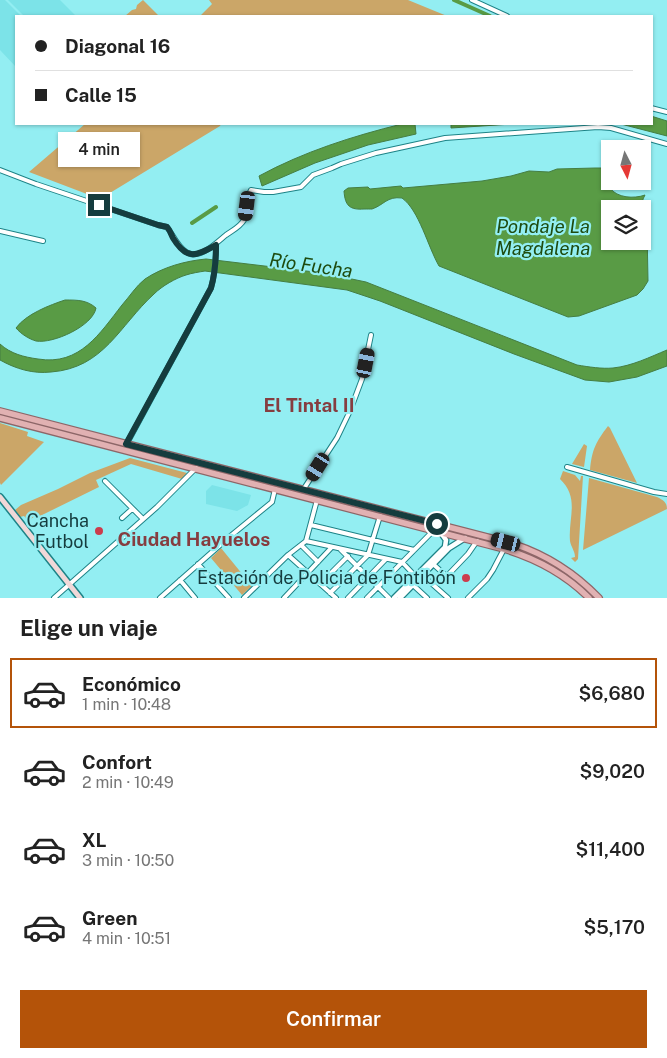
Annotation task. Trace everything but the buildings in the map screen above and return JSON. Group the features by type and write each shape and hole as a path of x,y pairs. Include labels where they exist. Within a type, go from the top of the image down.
{"main road":[{"path":"0,412 523,547 543,555 564,568 585,584 599,598"},
{"path":"0,418 504,549 530,558 554,570 574,584 589,598"},
{"path":"0,498 80,598"}],"street":[{"path":"472,0 505,15"},
{"path":"653,108 667,112"},
{"path":"0,170 36,184 167,227 174,239 187,253 192,255 200,254 216,245 236,229 244,220 248,195 251,190 273,192 301,187 313,175 376,152 445,138 598,127 611,128 667,144"},
{"path":"0,231 42,241"},
{"path":"126,444 211,288 214,280 216,245"},
{"path":"303,490 337,438 350,412 362,379 371,335"},
{"path":"567,467 667,494"},
{"path":"54,598 143,519 196,468"},
{"path":"105,482 143,519"},
{"path":"160,598 272,502 275,489"},
{"path":"244,598 288,555 306,541 317,500"},
{"path":"122,518 132,509"},
{"path":"330,593 368,555 380,516"},
{"path":"311,525 414,550"},
{"path":"367,598 414,550 437,531 446,540 445,546 402,597"},
{"path":"394,598 452,546 465,538"},
{"path":"306,541 402,562 448,598"},
{"path":"447,576 468,554 477,541"},
{"path":"301,545 318,562"},
{"path":"284,598 332,547"},
{"path":"340,549 389,598"},
{"path":"471,597 487,579 504,549"},
{"path":"288,555 336,598"},
{"path":"320,584 348,556"},
{"path":"348,598 386,559"},
{"path":"198,564 229,598"},
{"path":"433,564 453,582"},
{"path":"180,580 195,598"},
{"path":"413,585 427,598"}],"shaded area":[{"path":"0,0 5,0 20,15 15,15 15,66 0,50"},
{"path":"8,0 60,0 75,15 23,15"},
{"path":"143,0 158,15 126,15 136,9 137,5"},
{"path":"209,0 408,0 445,15 201,15 212,4"},
{"path":"84,125 220,125 100,199 29,172"},
{"path":"0,423 28,432 27,436 44,442 1,485 0,483"},
{"path":"608,426 637,483 590,470 595,446"},
{"path":"584,444 587,446 584,467 572,464"},
{"path":"130,458 187,473 182,479 131,464 96,480 99,487 36,518 35,516 28,521 24,516 20,517 15,510 21,505 90,473"},
{"path":"563,471 575,475 580,481 581,476 583,476 578,559 575,562 571,558 575,557 570,541 572,508 570,493 560,479"},
{"path":"589,478 657,497 664,502 667,509 583,550"},
{"path":"212,485 251,495 248,505 237,511 206,504 206,491"},
{"path":"221,548 252,586 242,595 211,558"}],"water":[{"path":"653,117 667,121 667,136 625,125 653,125"},
{"path":"398,125 415,125 416,134 368,145 315,163 262,186 259,176 276,167 311,152"},
{"path":"451,125 497,125 451,128"},
{"name":"Pondaje La Magdalena","path":"601,168 601,190 612,190 621,196 636,197 645,195 643,200 601,200 601,250 647,250 648,281 637,295 579,316 568,317 439,266 418,220 402,198 393,198 372,209 359,209 352,208 347,204 344,191 348,188 368,187 370,189 401,186 403,188 482,181 529,171 549,172 557,169"},
{"path":"206,259 323,273 366,282 577,365 604,368 620,367 641,361 667,350 667,366 637,377 609,382 585,380 347,290 205,271 182,276 161,288 142,306 109,344 85,363 69,369 38,372 18,368 0,360 0,344 18,354 38,359 53,360 77,352 97,336 145,279 174,265"},
{"path":"65,300 82,301 96,308 88,321 80,327 52,340 36,341 25,336 16,328 32,314"}],"waterway":[{"path":"454,0 488,15"},
{"path":"192,223 216,207"}],"place":[{"name":"Cancha Futbol","path":"99,531"},
{"name":"Estación de Policia de Fontibón","path":"466,578"}],"district":[{"name":"El Tintal II","path":"309,405"},
{"name":"Ciudad Hayuelos","path":"194,539"}],"route":[{"path":"99,205 169,228 174,239 187,253 192,255 200,254 216,245 214,280 211,288 126,444 437,524"}],"water label":[{"name":"Río Fucha","path":"311,265"}]}
